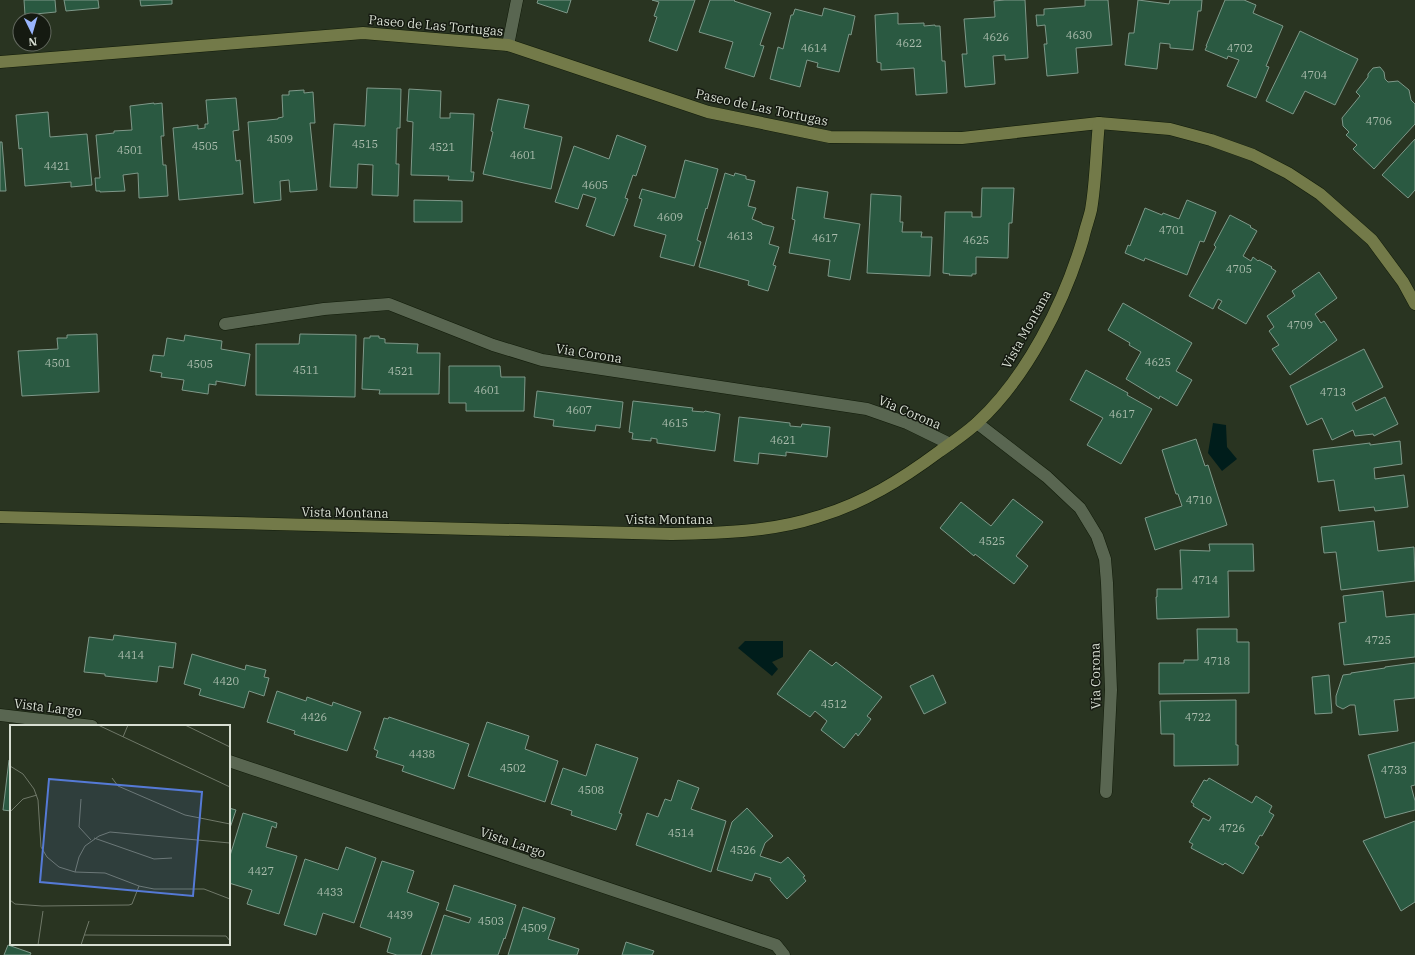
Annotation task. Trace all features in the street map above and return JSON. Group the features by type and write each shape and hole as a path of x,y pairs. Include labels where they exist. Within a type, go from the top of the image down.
{"street":[{"path":"508,45 517,0"},
{"name":"Paseo de Las Tortugas","path":"0,62 363,33 508,45 708,112 830,137 962,138 1099,123 1170,129 1211,140 1253,155 1288,173 1320,194 1372,240 1403,282 1415,304"},
{"name":"Vista Montana","path":"0,517 671,534 718,533 764,529 817,518 873,496 913,472 977,423 1000,399 1026,365 1055,312 1075,266 1090,210 1099,123"},
{"name":"Via Corona","path":"225,324 324,309 389,304 493,344 542,360 867,409 907,423 950,444"},
{"name":"Via Corona","path":"977,423 1047,477 1080,508 1097,536 1105,559 1111,690 1106,792"},
{"name":"Vista Largo","path":"0,715 84,725"},
{"name":"Vista Largo","path":"230,761 776,945 784,955"}],"water":[{"path":"1213,423 1226,425 1227,447 1237,459 1222,471 1208,453"},
{"path":"745,641 783,641 783,657 772,662 778,669 772,676 738,648"}],"building":[{"path":"24,0 55,0 56,12 25,12"},
{"path":"64,0 98,0 99,8 66,11"},
{"path":"140,0 172,0 172,4 141,6"},
{"path":"538,0 571,0 567,13 537,3"},
{"path":"652,0 695,0 677,51 649,41 657,17 654,16 659,2"},
{"path":"710,0 735,0 734,1 771,13 760,45 764,46 754,77 725,68 733,42 699,32"},
{"path":"1025,0 1028,58 1005,60 1005,55 993,56 995,84 965,87 962,54 967,54 964,19 995,17 994,1"},
{"path":"1085,0 1108,0 1112,45 1076,48 1078,73 1047,76 1044,44 1047,44 1045,25 1037,26 1036,15 1044,15 1044,9 1085,6"},
{"path":"1138,0 1169,4 1170,0 1202,0 1201,11 1198,11 1193,50 1170,48 1170,44 1160,43 1157,69 1125,65 1129,33 1134,33"},
{"path":"1225,0 1244,0 1256,5 1253,13 1283,26 1266,66 1269,67 1256,98 1227,86 1239,60 1228,56 1227,59 1205,50"},
{"path":"824,8 855,16 851,35 849,34 839,72 817,67 818,63 807,60 800,87 770,79 778,47 783,49 791,15 793,15 795,9 822,16"},
{"path":"898,13 898,24 924,23 924,26 940,26 942,61 945,61 947,93 916,95 914,68 881,70 881,63 877,62 875,15"},
{"path":"1300,31 1358,59 1335,105 1305,91 1293,114 1266,101"},
{"path":"1380,67 1384,72 1385,79 1388,82 1398,81 1409,90 1411,100 1415,104 1415,124 1374,169 1353,149 1357,145 1346,135 1349,132 1343,126 1342,118 1360,96 1356,92 1368,77 1368,74 1373,68"},
{"path":"367,88 401,89 400,128 397,128 396,164 399,164 398,196 372,195 373,165 358,164 357,188 330,187 334,124 365,126"},
{"path":"409,89 441,91 440,118 450,118 450,113 474,114 471,172 474,172 473,181 448,180 449,176 411,175 413,122 407,121"},
{"path":"304,90 304,93 313,92 315,123 310,123 317,190 290,192 289,180 280,181 281,200 254,203 248,122 278,119 283,117 282,95 289,95 289,91"},
{"path":"236,98 239,130 233,131 236,161 240,160 243,194 179,200 173,128 198,125 198,129 205,128 205,124 208,124 206,100"},
{"path":"498,99 529,105 524,128 562,137 551,189 483,174 493,132 491,131"},
{"path":"162,103 164,136 161,136 163,165 166,165 168,196 139,198 138,173 123,175 125,191 96,191 95,178 100,178 96,135 114,133 114,131 132,130 130,106"},
{"path":"48,112 50,137 87,134 92,185 71,187 71,182 25,186 22,148 19,149 16,115"},
{"path":"617,135 646,146 636,176 633,175 625,198 628,199 614,236 586,226 596,198 583,194 578,209 555,202 574,146 609,159"},
{"path":"1415,139 1415,190 1408,198 1382,175"},
{"path":"0,142 2,142 6,191 0,191"},
{"path":"685,160 718,169 697,240 701,242 694,266 660,257 666,235 634,226 642,199 639,198 642,189 675,198"},
{"path":"725,173 734,176 735,173 746,176 746,179 755,181 748,206 756,208 752,219 762,224 774,227 769,244 779,247 773,265 776,266 768,291 748,285 749,281 699,267"},
{"path":"797,187 828,192 824,218 860,224 850,280 828,276 830,260 789,253 795,220 792,219"},
{"path":"982,188 1014,188 1012,223 1009,223 1008,258 976,257 976,274 972,274 972,276 949,275 950,274 943,273 945,212 972,212 972,217 981,217"},
{"path":"871,194 901,196 900,222 903,222 902,232 922,232 921,237 932,237 930,276 867,273"},
{"path":"414,200 462,201 462,222 414,222"},
{"path":"1187,200 1216,212 1204,242 1200,241 1187,275 1145,258 1144,261 1125,253 1128,245 1130,246 1145,208 1162,215 1163,213 1179,219"},
{"path":"1230,215 1251,226 1250,227 1257,231 1243,256 1251,261 1253,257 1258,261 1259,260 1272,267 1271,268 1276,271 1246,324 1218,308 1222,301 1218,299 1213,309 1189,296 1216,247 1214,245"},
{"path":"1319,272 1337,298 1315,314 1321,323 1324,321 1337,340 1290,375 1272,349 1279,345 1269,331 1274,327 1267,316 1295,296 1292,291"},
{"path":"1123,303 1192,343 1176,371 1192,380 1177,406 1160,396 1159,399 1126,379 1141,352 1129,345 1130,343 1108,330"},
{"path":"97,334 99,392 22,396 18,351 58,349 57,338 67,338 67,335"},
{"path":"300,334 356,335 355,397 256,395 256,344 299,344"},
{"path":"185,335 222,341 221,349 250,354 245,386 216,381 216,385 209,384 208,394 182,390 184,380 161,377 162,373 150,371 153,355 164,356 167,338 184,341"},
{"path":"370,336 379,336 379,338 385,339 385,343 418,344 417,353 440,353 439,394 379,394 380,390 362,389 364,338 370,338"},
{"path":"1364,349 1383,387 1352,403 1356,411 1385,397 1398,424 1374,436 1373,434 1355,436 1353,430 1332,440 1322,418 1307,425 1290,386"},
{"path":"449,366 500,366 501,377 525,377 524,411 466,411 466,403 449,403"},
{"path":"1086,370 1128,393 1127,395 1152,409 1121,464 1087,445 1103,418 1070,400"},
{"path":"537,391 623,402 620,428 596,425 595,431 553,426 554,420 534,417"},
{"path":"633,401 693,408 692,411 705,411 720,414 715,451 657,443 657,439 651,438 651,441 632,439 633,433 629,432"},
{"path":"739,417 790,423 790,426 801,427 802,424 830,427 827,457 786,452 786,456 759,453 758,464 734,461"},
{"path":"1196,439 1205,466 1208,465 1227,525 1155,550 1145,518 1182,506 1178,494 1176,494 1162,450"},
{"path":"1400,441 1402,464 1374,468 1375,479 1404,475 1408,507 1375,511 1374,507 1339,511 1334,480 1318,482 1313,450"},
{"path":"1013,499 1043,522 1016,556 1028,566 1014,584 975,554 974,556 940,528 961,502 991,526"},
{"path":"1374,521 1378,551 1414,547 1415,581 1341,590 1336,552 1324,553 1321,527"},
{"path":"1209,544 1253,544 1254,571 1228,571 1229,617 1157,619 1157,589 1182,589 1180,550 1210,551"},
{"path":"1383,591 1386,617 1415,614 1415,657 1344,665 1339,623 1346,622 1343,596"},
{"path":"1197,629 1237,629 1237,642 1249,642 1249,693 1159,694 1159,663 1184,663 1184,660 1198,660"},
{"path":"114,635 176,643 173,668 159,666 157,682 84,672 89,637 113,640"},
{"path":"810,650 832,666 836,662 882,697 867,716 871,719 858,736 856,733 844,748 821,730 827,721 815,711 810,717 777,694"},
{"path":"192,654 245,670 246,665 266,670 264,677 269,678 264,696 249,691 244,708 199,695 201,689 184,684"},
{"path":"1415,663 1415,698 1394,700 1398,731 1359,735 1355,705 1350,705 1343,709 1336,704 1336,696 1343,675"},
{"path":"933,675 946,703 924,714 910,686"},
{"path":"1329,675 1332,713 1315,714 1312,677"},
{"path":"277,691 306,701 307,697 332,706 333,702 361,712 347,751 294,734 295,731 267,722"},
{"path":"1236,700 1236,745 1238,745 1238,765 1174,766 1174,734 1161,734 1160,701"},
{"path":"389,717 469,744 454,789 402,771 404,766 376,757 378,751 374,749 384,718 388,719"},
{"path":"487,722 529,736 525,749 558,761 545,802 468,776"},
{"path":"1415,742 1415,785 1411,786 1415,801 1415,810 1385,818 1368,755"},
{"path":"596,744 638,758 619,813 622,814 616,830 571,815 572,811 551,804 563,768 586,776"},
{"path":"9,760 10,811 3,810"},
{"path":"1209,778 1252,803 1256,796 1272,806 1269,812 1274,815 1262,836 1260,835 1255,844 1259,847 1243,874 1225,863 1223,865 1191,848 1193,844 1189,842 1203,818 1209,821 1211,817 1193,806 1194,804 1191,802 1204,780 1207,781"},
{"path":"678,780 699,788 691,809 726,821 711,872 636,845 647,813 658,817 665,799 671,801"},
{"path":"230,808 236,810 230,828"},
{"path":"747,808 773,836 765,843 760,856 781,863 788,857 805,876 803,877 806,881 787,899 770,880 771,878 755,873 752,881 717,870 732,822"},
{"path":"243,813 277,823 276,828 272,826 266,847 297,856 279,914 247,904 252,890 230,883 230,856"},
{"path":"1415,821 1415,902 1401,911 1363,841"},
{"path":"346,847 376,858 354,923 323,913 316,935 284,925 305,859 338,870"},
{"path":"382,861 414,871 407,892 439,903 421,955 397,955 387,952 391,938 360,927"},
{"path":"454,885 516,905 498,955 431,955 444,915 469,923 471,918 446,910"},
{"path":"523,907 555,918 548,939 579,949 577,955 508,955"},
{"path":"626,942 654,951 652,955 622,955"},
{"path":"8,945 31,953 30,955 4,955"}]}
